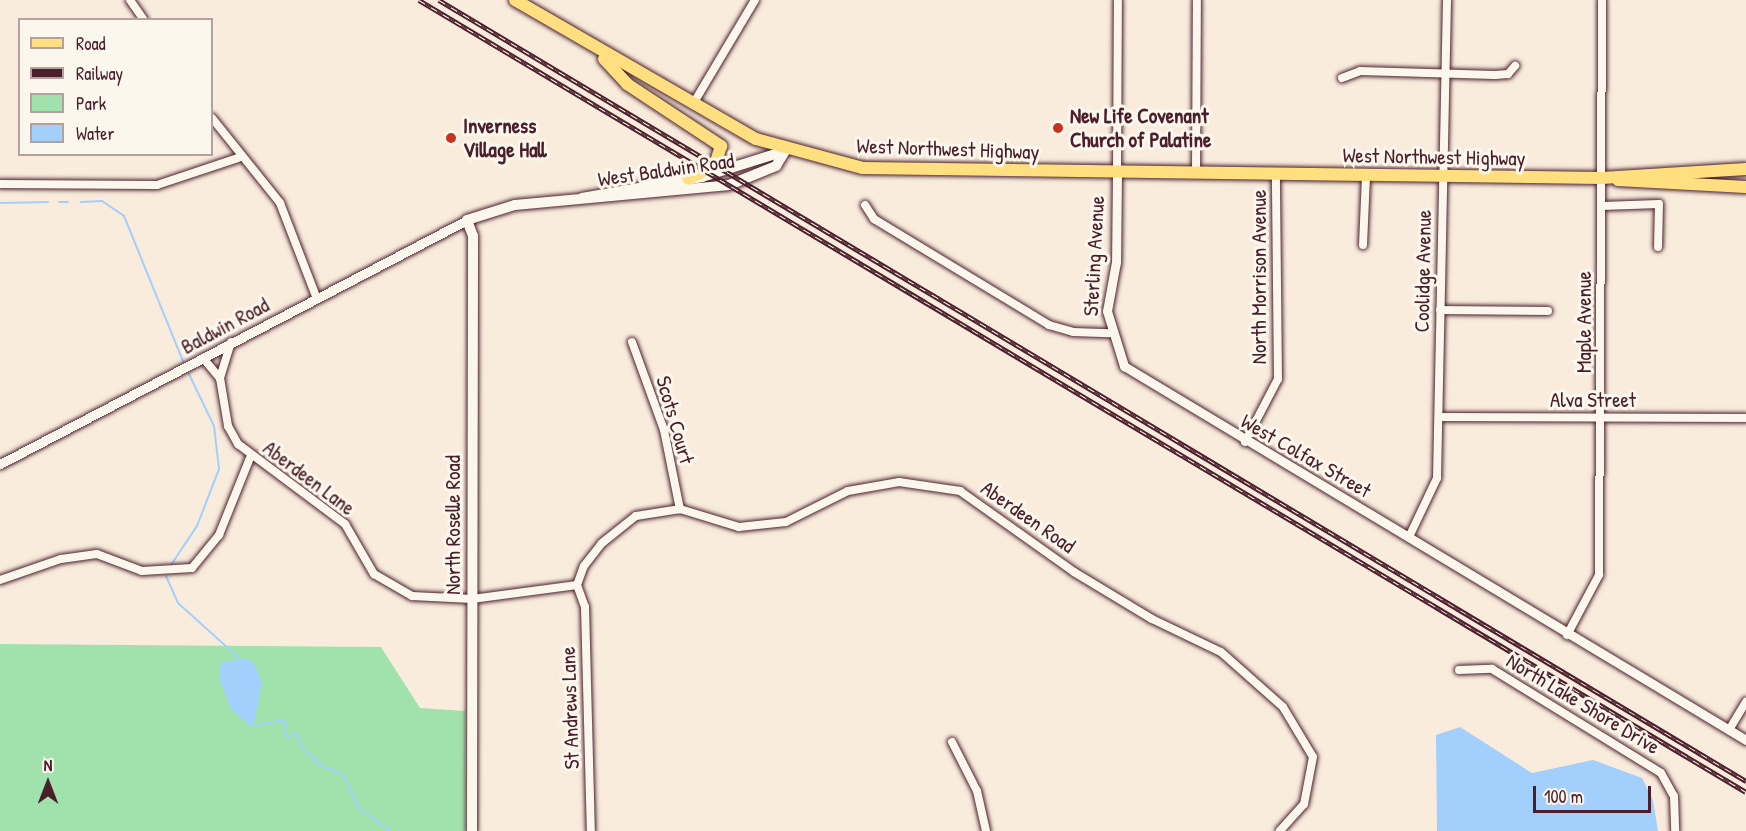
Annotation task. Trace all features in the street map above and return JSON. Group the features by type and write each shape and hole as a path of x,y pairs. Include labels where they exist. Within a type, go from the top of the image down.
{"main road":[{"name":"West Northwest Highway","path":"515,0 595,49 693,104 785,151 863,168 1602,178 1746,169"},
{"path":"595,49 627,84 721,146 715,165 688,179"},
{"name":"West Baldwin Road","path":"581,199 688,179 785,151"},
{"name":"West Baldwin Road","path":"467,220 514,205 729,186 776,166 785,151"},
{"name":"West Northwest Highway","path":"1602,178 1654,186 1746,187"},
{"name":"North Roselle Road","path":"467,220 473,236 472,831"}],"street":[{"path":"130,0 143,18"},
{"path":"693,104 755,0"},
{"name":"Sterling Avenue","path":"1109,333 1117,172 1118,0"},
{"path":"1196,173 1197,0"},
{"name":"Coolidge Avenue","path":"1409,537 1437,477 1447,0"},
{"name":"Maple Avenue","path":"1567,635 1599,575 1602,418 1602,0"},
{"path":"1342,78 1360,71 1495,75 1508,74 1515,66"},
{"path":"213,120 238,158 280,203 317,299"},
{"path":"0,184 157,185 238,158"},
{"name":"North Morrison Avenue","path":"1245,442 1278,379 1276,175"},
{"path":"1363,245 1366,176"},
{"path":"1602,206 1659,204 1658,247"},
{"path":"865,205 874,219 1049,325 1073,332 1109,333"},
{"name":"Baldwin Road","path":"0,464 467,220"},
{"path":"1440,310 1548,311"},
{"name":"West Colfax Street","path":"1109,333 1124,366 1137,378 1409,537 1567,635 1746,740"},
{"name":"Aberdeen Lane","path":"231,342 220,378 228,426 250,458 345,524 374,574 412,596 472,599"},
{"name":"Scots Court","path":"632,342 664,430 680,509"},
{"path":"203,358 220,378"},
{"name":"Alva Street","path":"1439,417 1746,418"},
{"path":"0,580 61,559 97,554 142,571 192,568 219,535 250,458"},
{"name":"Aberdeen Road","path":"577,585 584,566 602,543 636,516 680,509 739,527 786,522 848,491 897,482 960,491 1074,572 1152,619 1221,652 1283,707 1313,757 1304,804 1280,831"},
{"path":"472,599 577,585"},
{"name":"St Andrews Lane","path":"577,585 585,607 591,831"},
{"name":"North Lake Shore Drive","path":"1459,670 1492,669 1661,773 1674,796 1675,831"},
{"path":"1729,730 1746,702"},
{"path":"952,742 977,792 987,831"}],"green space":[{"path":"0,644 381,647 420,708 465,711 465,831 0,831"}],"water":[{"path":"245,658 254,663 262,682 253,728 231,709 219,678 221,663"},
{"path":"1460,727 1532,773 1593,760 1642,778 1653,800 1658,831 1437,831 1436,735"}],"waterway":[{"path":"81,202 102,201 124,216 183,361"},
{"path":"0,203 48,202"},
{"path":"59,202 68,202"},
{"path":"169,568 197,526 219,469 214,426 189,374"},
{"path":"166,576 178,603 239,658"},
{"path":"258,725 284,720 286,737 298,734 301,747 320,765 343,775 359,808 391,831"}],"railway":[{"path":"419,0 1746,792"},
{"path":"439,0 1746,781"}],"place":[{"name":"New Life Covenant Church of Palatine","path":"1058,128"},
{"name":"Inverness Village Hall","path":"451,138"}]}
